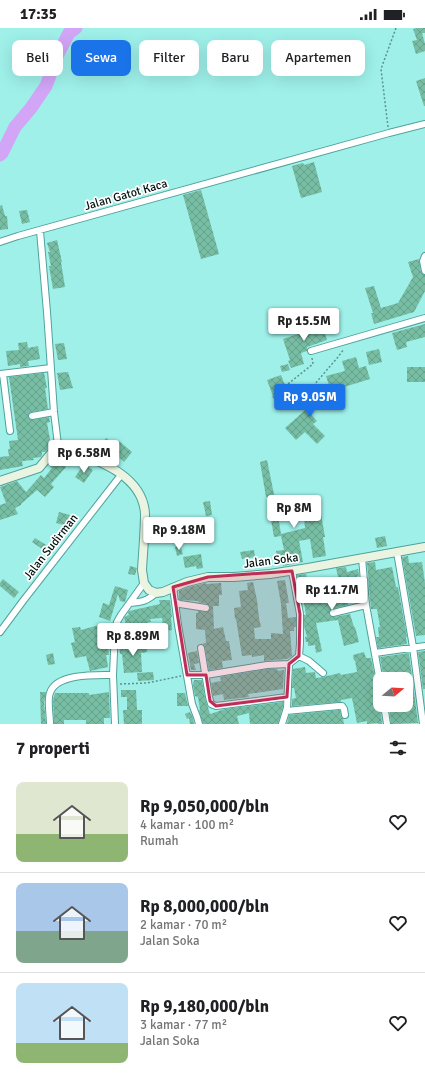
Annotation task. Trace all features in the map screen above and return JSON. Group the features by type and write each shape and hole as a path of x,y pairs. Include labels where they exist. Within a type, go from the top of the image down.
{"street":[{"name":"Jalan Gatot Kaca","path":"0,242 425,124"},
{"path":"0,481 39,468 58,445 54,412 40,231"},
{"path":"425,256 423,261 425,271"},
{"path":"311,350 425,318"},
{"path":"10,432 2,374 51,368"},
{"path":"32,416 54,412"},
{"path":"58,445 111,467 134,486 142,497 145,513 142,570 144,583 149,590 156,593 149,599 142,602 130,603"},
{"name":"Jalan Sudirman","path":"0,632 121,475"},
{"name":"Jalan Soka","path":"156,593 187,582 208,577 250,576 425,547"},
{"path":"398,552 423,724"},
{"path":"362,558 366,605 378,672"},
{"path":"187,674 206,675 267,665 289,664 299,656 300,614 292,570"},
{"path":"115,724 113,675 115,629 117,622 144,583"},
{"path":"173,588 192,704 199,724"},
{"path":"175,602 206,608"},
{"path":"333,612 366,605"},
{"path":"375,653 425,646"},
{"path":"201,648 211,704 216,706 287,697"},
{"path":"299,656 323,673"},
{"path":"282,724 287,708 289,664"},
{"path":"50,724 50,691 56,684 68,678 83,675 113,675"},
{"path":"286,712 342,706 345,716"},
{"path":"385,712 387,724"}],"lane":[{"path":"298,601 318,597"}],"path":[{"path":"389,133 382,69 396,28"},
{"path":"311,350 314,364 288,384 302,398 338,357 351,339"},
{"path":"113,684 147,683 173,679 187,674"}],"highlighted area":[{"path":"292,571 300,614 299,656 289,664 287,697 216,706 210,701 206,675 187,675 173,587 208,577"}],"building":[{"path":"425,28 425,33 422,33 425,51 416,54 412,41 417,40 413,29"},
{"path":"425,78 425,106 424,106 416,81"},
{"path":"314,162 322,192 301,198 292,166"},
{"path":"201,190 219,254 201,259 183,195"},
{"path":"2,205 5,216 7,216 8,229 0,230 0,206"},
{"path":"27,210 30,222 22,224 19,211"},
{"path":"57,240 62,262 65,287 53,289 49,266 51,266 48,252 50,252 47,243"},
{"path":"419,259 421,272 425,275 425,291 414,312 374,324 371,313 373,313 365,288 374,286 381,308 398,303 413,277 408,262"},
{"path":"317,314 321,326 323,326 327,340 307,347 307,351 301,353 304,364 291,368 283,339 313,329 310,317"},
{"path":"425,324 425,337 406,342 407,347 397,350 392,333"},
{"path":"27,342 28,348 38,346 40,359 28,361 29,366 20,367 20,364 8,366 6,351 19,350 18,343"},
{"path":"64,343 67,359 58,360 55,344"},
{"path":"379,349 382,362 369,365 366,352"},
{"path":"356,357 359,368 366,366 370,379 331,391 326,376 345,371 342,361"},
{"path":"288,364 290,370 282,372 280,366"},
{"path":"407,367 425,367 425,382 407,382"},
{"path":"68,372 73,388 60,390 57,373"},
{"path":"44,373 47,388 45,388 48,409 31,412 28,416 29,419 32,420 49,417 50,422 47,423 51,445 45,452 42,452 41,457 33,458 34,460 22,461 23,466 0,470 0,457 9,456 9,441 18,440 9,377"},
{"path":"281,375 285,385 283,386 291,399 279,407 272,396 267,380"},
{"path":"327,388 333,403 308,411 317,421 313,424 325,436 317,444 305,432 296,440 285,428 312,404 309,394"},
{"path":"106,438 115,446 119,441 132,452 124,462 113,452 108,459 97,451"},
{"path":"56,459 66,467 51,484 54,487 45,497 37,490 21,505 15,508 18,514 0,520 0,505 6,503 0,487 17,481 26,492 41,475 44,478 52,468 50,467"},
{"path":"267,460 281,534 305,528 304,517 321,514 325,537 323,537 326,556 313,558 310,539 299,541 303,562 283,566 281,559 278,560 276,551 284,550 281,536 274,537 260,462"},
{"path":"84,464 93,470 84,483 75,477"},
{"path":"210,501 212,515 206,516 203,502"},
{"path":"59,512 70,515 67,526 56,523"},
{"path":"213,526 214,534 208,535 207,527"},
{"path":"385,536 387,546 377,548 375,538"},
{"path":"35,538 51,548 48,553 32,542"},
{"path":"180,545 183,554 177,556 175,547"},
{"path":"254,550 255,557 242,559 240,552"},
{"path":"201,554 203,568 197,569 196,566 185,568 183,557"},
{"path":"408,556 409,563 422,562 425,583 425,635 416,636 402,557"},
{"path":"375,562 376,570 392,567 396,587 398,587 407,644 378,648 376,637 379,637 378,627 380,627 377,609 371,609 367,563"},
{"path":"130,566 137,568 135,575 128,574"},
{"path":"346,567 347,572 358,569 359,576 349,579 353,602 348,603 348,605 332,609 329,611 329,614 330,616 334,617 350,614 359,642 344,646 338,620 316,623 322,651 316,653 315,645 308,646 308,642 306,642 305,637 307,637 304,626 304,615 306,615 304,603 320,600 321,597 319,588 340,585 336,568"},
{"path":"306,574 308,582 304,582 306,596 301,597 297,575"},
{"path":"3,579 19,592 14,598 0,586"},
{"path":"285,580 289,603 286,603 288,618 296,617 296,627 294,627 294,631 290,631 292,656 287,659 264,661 264,655 252,657 252,655 242,656 234,608 241,607 239,591 248,590 247,583 253,582 261,627 254,628 255,639 271,639 271,633 283,634 281,604 277,581"},
{"path":"206,583 221,583 222,595 219,595 219,606 213,606 214,629 223,627 226,641 229,641 232,660 222,661 223,668 209,670 203,643 206,643 205,630 196,629 196,613 198,613 198,611 208,612 210,606 198,601 179,599 179,591"},
{"path":"115,586 128,590 125,602 120,601 118,594 110,621 99,617 103,603 109,605"},
{"path":"159,600 170,600 172,630 164,631 162,618 150,619 151,622 148,622 151,640 142,642 138,627 128,630 124,618 129,615 129,611 160,604"},
{"path":"99,625 106,647 108,647 109,655 106,655 108,667 90,671 86,656 75,658 71,643 75,642 72,628 80,627 81,630"},
{"path":"146,643 147,652 141,653 142,672 124,673 122,654 120,654 119,645"},
{"path":"197,651 199,663 194,664 196,670 191,670 188,653"},
{"path":"425,651 425,689 423,689 418,652"},
{"path":"364,652 366,658 371,658 374,672 373,712 381,712 382,724 367,724 367,721 357,723 352,698 341,700 341,702 292,706 292,699 296,698 294,688 292,688 293,669 305,667 306,673 315,672 316,678 340,673 341,675 357,672 353,655"},
{"path":"53,653 55,664 48,665 46,655"},
{"path":"409,653 411,672 383,672 380,657"},
{"path":"267,669 277,669 278,671 284,670 283,689 248,694 249,697 224,700 223,694 213,696 211,683 221,681 220,677"},
{"path":"153,672 154,680 138,681 137,673"},
{"path":"194,680 202,680 205,698 210,714 225,709 283,702 278,724 250,724 249,713 237,716 239,724 203,724 199,710 198,697 195,696 193,685"},
{"path":"413,684 418,723 391,724 390,712 413,712"},
{"path":"121,690 136,690 137,710 142,710 142,724 124,724 123,710 127,710 127,697 121,697"},
{"path":"40,692 46,692 44,703 46,724 41,724"},
{"path":"109,692 110,718 104,718 104,724 86,724 86,720 64,720 64,724 54,724 53,700 55,693 89,693 89,695"},
{"path":"177,693 185,693 188,706 177,706"},
{"path":"340,710 344,724 287,724 289,715"},
{"path":"190,712 194,724 190,724 189,718 187,719 185,714"}],"waterway":[{"path":"0,155 15,127 31,108 46,86 58,54 69,33 76,28"}]}
